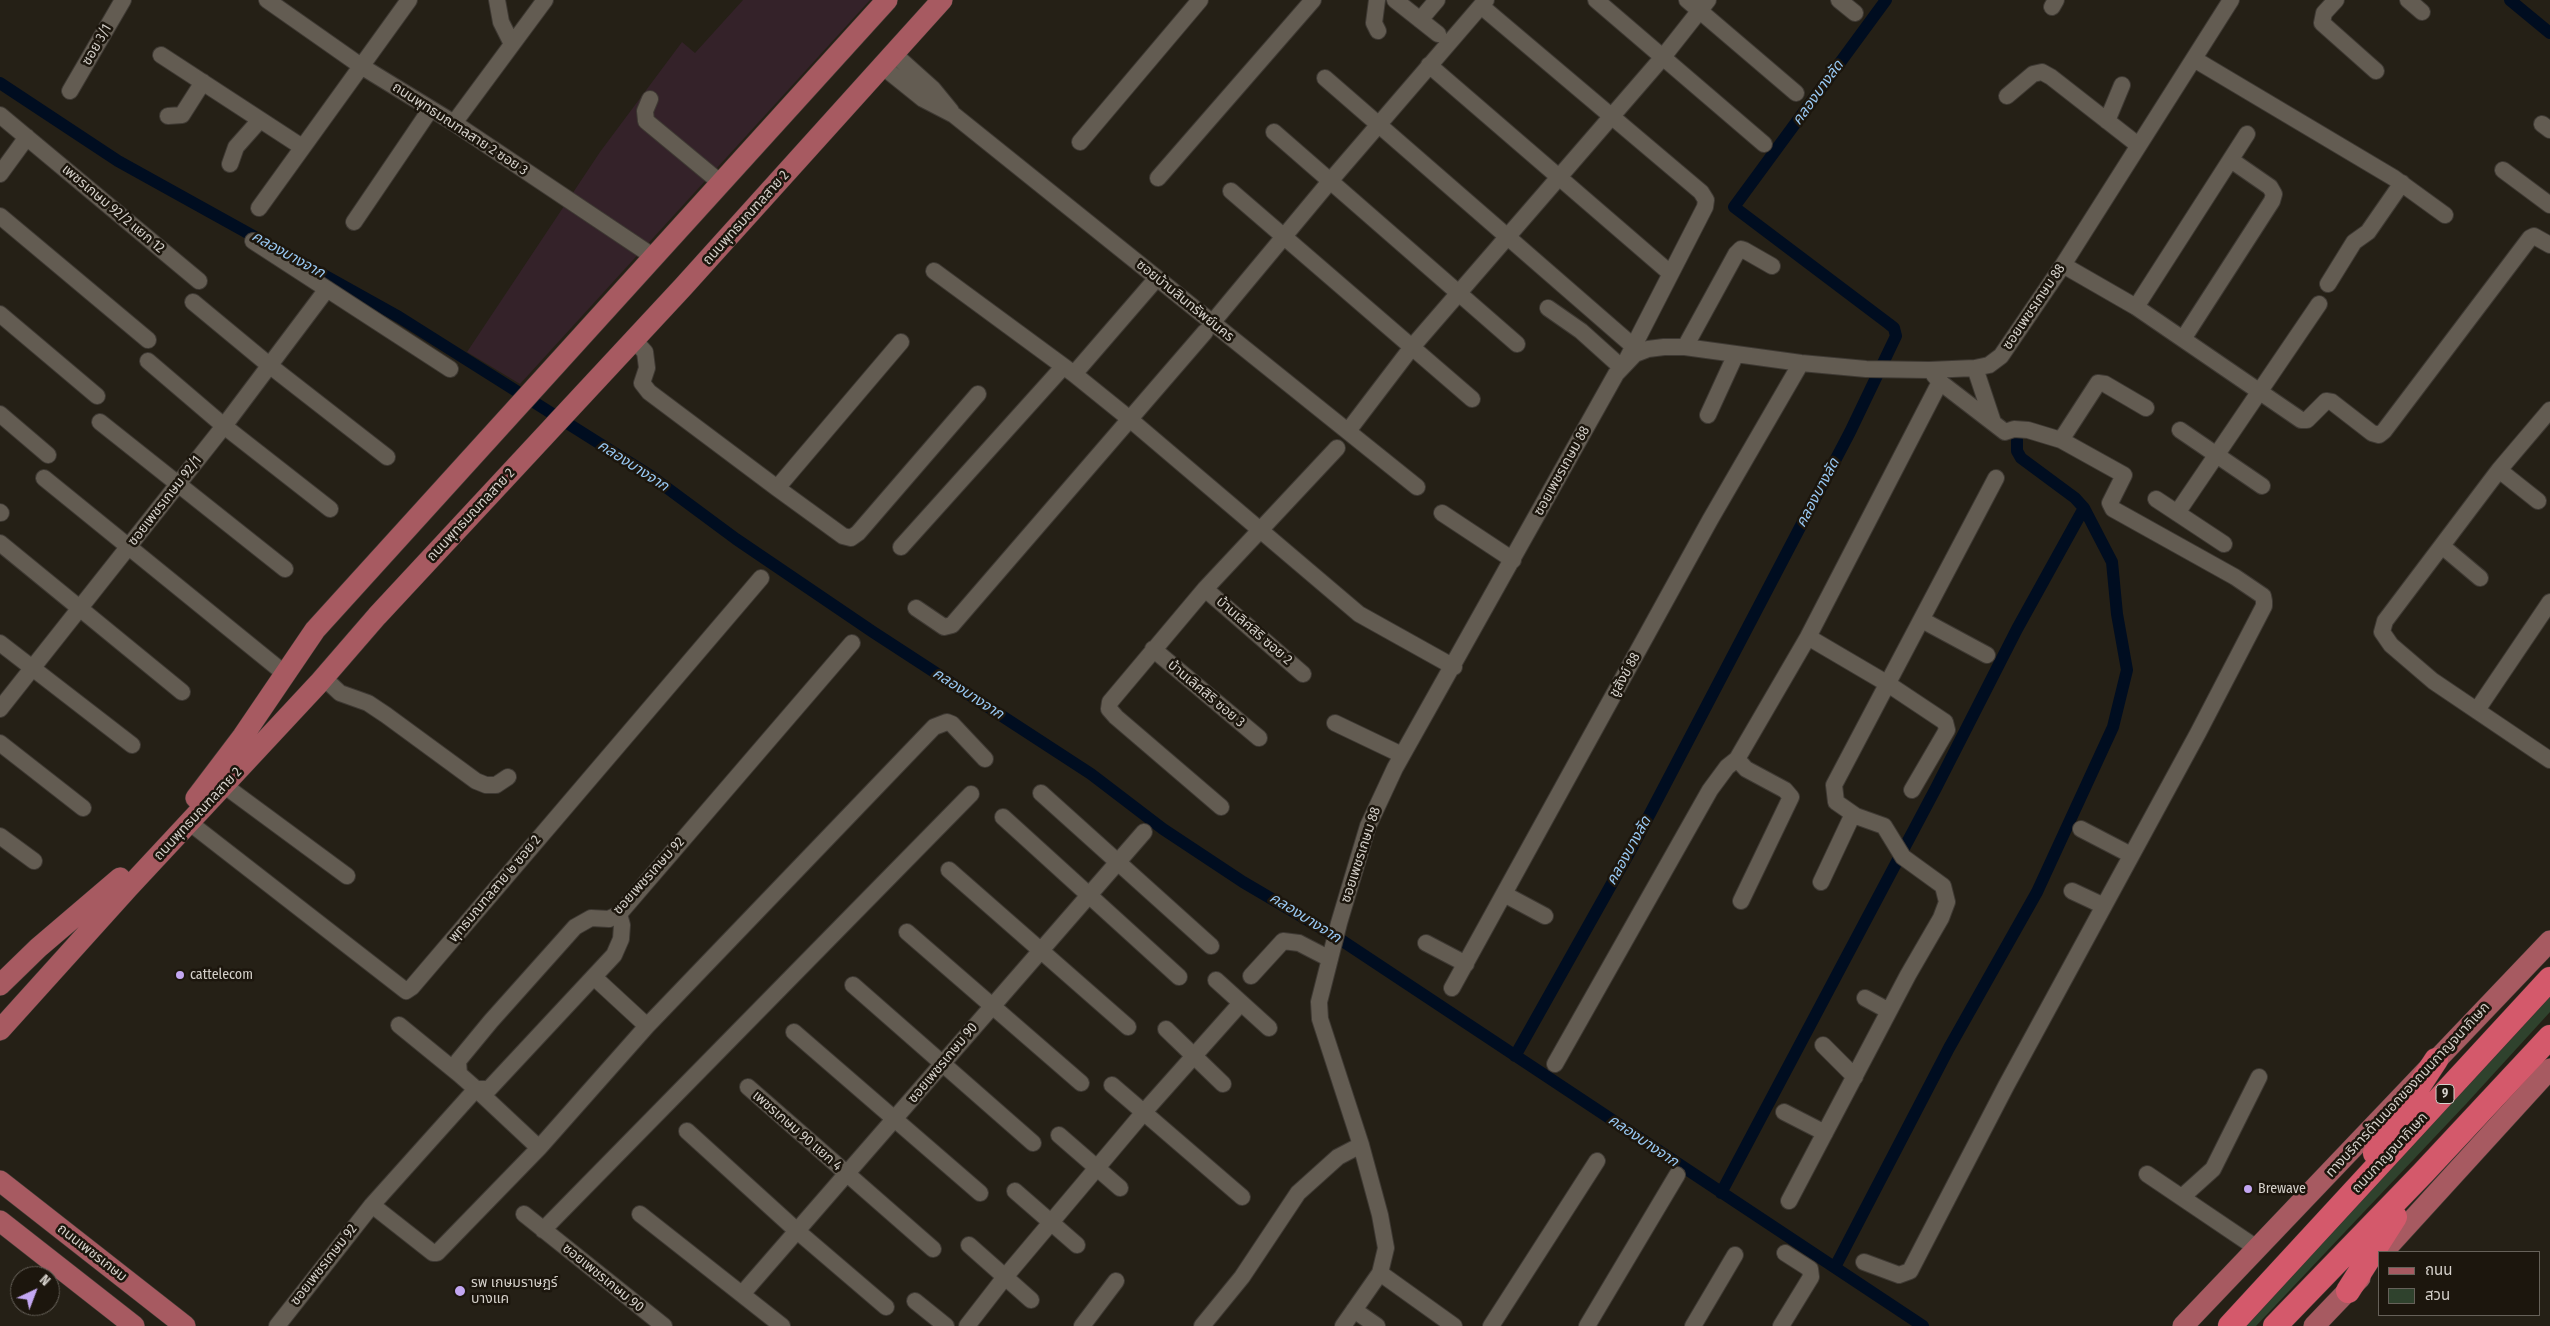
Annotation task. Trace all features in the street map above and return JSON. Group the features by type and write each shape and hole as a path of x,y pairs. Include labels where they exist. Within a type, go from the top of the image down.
{"highway":[{"name":"ถนนกาญจนาภิเษก","path":"2230,1326 2550,979"},
{"path":"2275,1326 2423,1173 2550,1037"},
{"path":"2338,1209 2436,1060"},
{"path":"2348,1290 2423,1173"}],"main road":[{"name":"ถนนพุทธมณฑลสาย 2","path":"0,985 38,948 108,890 184,812 232,752 289,666 321,623 722,184 887,0"},
{"name":"ถนนพุทธมณฑลสาย 2","path":"0,1030 129,887 321,681 377,616 634,340 942,0"},
{"path":"289,666 321,681"},
{"name":"ทางบริการด้านนอกของถนนกาญจนาภิเษก","path":"2183,1326 2550,941"},
{"path":"2384,1251 2550,1069"},
{"name":"ถนนเพชรเกษม","path":"0,1181 185,1326"},
{"path":"0,1221 134,1326"},
{"path":"2314,1326 2378,1258"}],"street":[{"name":"ถนนพุทธมณฑลสาย 2 ซอย 3","path":"267,0 361,66 454,123 654,257"},
{"path":"259,208 409,0"},
{"path":"497,0 500,22 512,44"},
{"path":"454,123 545,0"},
{"path":"1080,142 1200,0"},
{"path":"1158,178 1313,0"},
{"path":"1377,0 1374,23 1378,31"},
{"path":"1395,0 1438,34"},
{"path":"1420,20 1437,0"},
{"path":"1596,0 1764,144"},
{"path":"1687,0 1704,5 1796,93"},
{"path":"1839,0 1855,13"},
{"path":"2336,0 2324,13 2322,23 2376,71"},
{"path":"2408,0 2422,12"},
{"name":"ซอยเพชรเกษม 88","path":"1343,1326 1380,1273 1386,1248 1380,1215 1361,1145 1320,1019 1318,1002 1339,923 1368,826 1402,755 1623,365 1635,354 1648,348 1685,348 1801,363 1866,369 1889,369 1934,376 1989,365 2001,356 2063,265 2194,59 2227,1"},
{"name":"ซอย 3/1","path":"70,91 117,2"},
{"path":"916,608 944,627 952,625 1131,420 1378,124 1484,3 1610,116 1701,192 1706,200 1705,208 1623,365 1581,331 1548,308"},
{"path":"1348,432 1412,347 1663,57 1704,5"},
{"path":"161,55 302,147"},
{"path":"2194,59 2402,183 2445,215"},
{"name":"ซอยบ้านสินทรัพย์นคร","path":"888,60 1157,278 1209,328 1348,432 1417,487"},
{"path":"1430,65 1670,273"},
{"path":"2007,96 2033,74 2042,72 2138,145"},
{"path":"1325,78 1633,346"},
{"path":"168,116 176,118 182,115 203,82"},
{"path":"2107,121 2122,85"},
{"path":"650,99 645,111 646,121 722,184"},
{"path":"354,222 430,110"},
{"name":"เพชรเกษม 92/2 แยก 12","path":"0,115 199,281"},
{"path":"230,164 236,147 260,120"},
{"path":"1274,132 1460,292 1517,344"},
{"path":"2136,307 2247,134"},
{"path":"0,174 26,137"},
{"path":"2183,339 2272,201 2274,194 2270,187 2231,160"},
{"path":"2503,170 2550,205"},
{"path":"2328,284 2354,242 2368,232 2402,183"},
{"path":"1231,191 1472,400"},
{"path":"0,216 148,340"},
{"path":"2063,265 2136,307 2301,420 2307,420 2326,401 2332,402 2372,433 2379,435 2384,431 2530,238 2534,236 2550,245"},
{"path":"253,241 450,369"},
{"path":"1685,348 1736,254 1744,250 1772,266"},
{"path":"934,271 1069,370 1131,420 1359,614 1454,666"},
{"path":"900,547 1157,278"},
{"name":"ซอยเพชรเกษม 92/1","path":"0,709 224,426 327,289"},
{"path":"193,302 269,365 387,456"},
{"path":"2177,513 2319,304"},
{"path":"0,314 97,396"},
{"path":"634,340 645,352 647,368 642,383 649,392 843,536 851,538 858,533 978,394"},
{"path":"777,488 901,342"},
{"path":"1708,415 1736,354"},
{"path":"148,361 224,426 330,509"},
{"name":"ชูสังข์ 88","path":"1452,988 1710,520 1801,363"},
{"path":"1975,368 1993,422"},
{"path":"1555,1064 1657,887 1710,790 1727,766 1737,759 1808,637 1934,376 2005,432 2014,429 2028,430 2061,440 2124,475 2110,503 2113,509 2235,577 2263,596 2264,606 1910,1271 1900,1275 1864,1262"},
{"path":"2061,440 2098,383 2105,384 2146,408"},
{"path":"2550,410 2499,470 2385,621 2382,632 2391,645 2429,678 2550,760"},
{"path":"0,414 48,455"},
{"path":"100,422 285,569"},
{"path":"2180,430 2262,486"},
{"path":"1221,807 1116,718 1109,709 1110,702 1205,589 1337,448"},
{"path":"2499,470 2538,501"},
{"path":"44,478 128,548 289,666"},
{"path":"1789,1201 1889,1011 1941,918 1947,902 1943,886 1901,854 1884,826 1853,814 1836,802 1834,785 1996,478"},
{"path":"2156,499 2224,544"},
{"path":"1442,513 1513,560"},
{"path":"0,543 182,692"},
{"path":"2442,546 2480,578"},
{"name":"พุทธมณฑลสาย ๒ ซอย 2","path":"190,823 406,991 412,987 761,578"},
{"name":"บ้านเลิศสิริ ซอย 2","path":"1205,589 1303,674"},
{"path":"2477,710 2550,602"},
{"path":"1922,620 1987,655"},
{"path":"1808,637 1888,684 1941,719 1947,726 1912,790"},
{"path":"0,642 32,669 132,745"},
{"name":"ซอยเพชรเกษม 92","path":"458,1074 458,1061 575,927 591,918 609,919 619,914 852,643"},
{"name":"บ้านเลิศสิริ ซอย 3","path":"1153,649 1259,738"},
{"path":"321,681 349,698 359,699 380,711 476,781 486,785 496,785 508,777"},
{"path":"372,1205 432,1253 437,1253 539,1148 647,1026 934,727 947,722 952,724 985,759"},
{"path":"1335,723 1402,755"},
{"path":"0,743 83,808"},
{"path":"1737,759 1746,769 1785,790 1791,797 1741,901"},
{"path":"225,786 347,876"},
{"path":"543,1230 971,794"},
{"path":"1041,794 1211,946"},
{"path":"1821,882 1853,814"},
{"path":"1003,817 1179,977"},
{"path":"2081,829 2131,855"},
{"name":"ซอยเพชรเกษม 90","path":"742,1294 796,1230 895,1120 1040,949 1144,832"},
{"path":"0,836 34,861"},
{"path":"949,870 1128,1027"},
{"path":"2072,891 2104,906"},
{"path":"1504,894 1545,916"},
{"name":"ซอยเพชรเกษม 92","path":"276,1326 372,1205 476,1089 489,1089 614,956 621,939 622,925 619,914"},
{"path":"907,932 1081,1083"},
{"path":"1251,976 1283,941 1299,943 1331,954"},
{"path":"1426,943 1466,964"},
{"path":"595,978 647,1026"},
{"path":"1216,980 1269,1028"},
{"path":"853,985 1033,1143"},
{"path":"1866,998 1889,1011"},
{"path":"967,1326 1005,1277 1144,1112 1241,1003"},
{"path":"399,1025 476,1089 539,1148"},
{"path":"1166,1029 1223,1084"},
{"path":"794,1032 980,1193"},
{"path":"1822,1045 1855,1076"},
{"path":"2182,1197 2213,1168 2259,1077"},
{"path":"1112,1085 1242,1197"},
{"name":"เพชรเกษม 90 แยก 4","path":"748,1088 933,1249"},
{"path":"1784,1112 1825,1133"},
{"path":"687,1131 796,1230 886,1307"},
{"path":"1059,1135 1120,1188"},
{"path":"1202,1326 1247,1270 1298,1193 1338,1157 1361,1145"},
{"path":"1491,1326 1597,1161"},
{"path":"2147,1174 2258,1249"},
{"path":"1587,1326 1677,1175"},
{"path":"1015,1191 1077,1245"},
{"name":"ซอยเพชรเกษม 90","path":"524,1214 664,1326"},
{"path":"640,1214 782,1326"},
{"path":"969,1245 1031,1300"},
{"path":"1781,1326 1811,1277 1810,1269 1785,1253"},
{"path":"1693,1326 1735,1255"},
{"path":"1380,1273 1454,1326"},
{"path":"1082,1326 1116,1281"},
{"path":"915,1301 946,1326"},
{"path":"1354,1310 1377,1326"}],"shaded area":[{"path":"743,0 870,0 520,384 467,352 600,152 682,42 695,53"}],"green space":[{"path":"2550,993 2550,1012 2466,1104 2256,1326 2241,1326"}],"waterway":[{"name":"คลองบางลัด","path":"1515,1056 1633,846 1850,432 1896,336 1894,328 1889,324 1734,207 1886,0"},
{"path":"2510,0 2550,33"},
{"name":"คลองบางจาก","path":"0,83 118,161 264,242"},
{"name":"คลองบางจาก","path":"286,254 399,317 651,476 736,539 873,632 1091,774 1163,829 1243,882 1335,936 1923,1326"},
{"path":"1721,1193 1936,788 2017,629 2084,508 2075,498 2021,458 2017,451 2017,440"},
{"path":"1835,1267 1949,1048 2037,892 2113,727 2127,670 2117,614 2112,562 2084,508"}],"place":[{"name":"cattelecom","path":"180,975"},
{"name":"Brewave","path":"2248,1189"},
{"name":"รพ เกษมราษฎร์ บางแค","path":"460,1291"}]}
